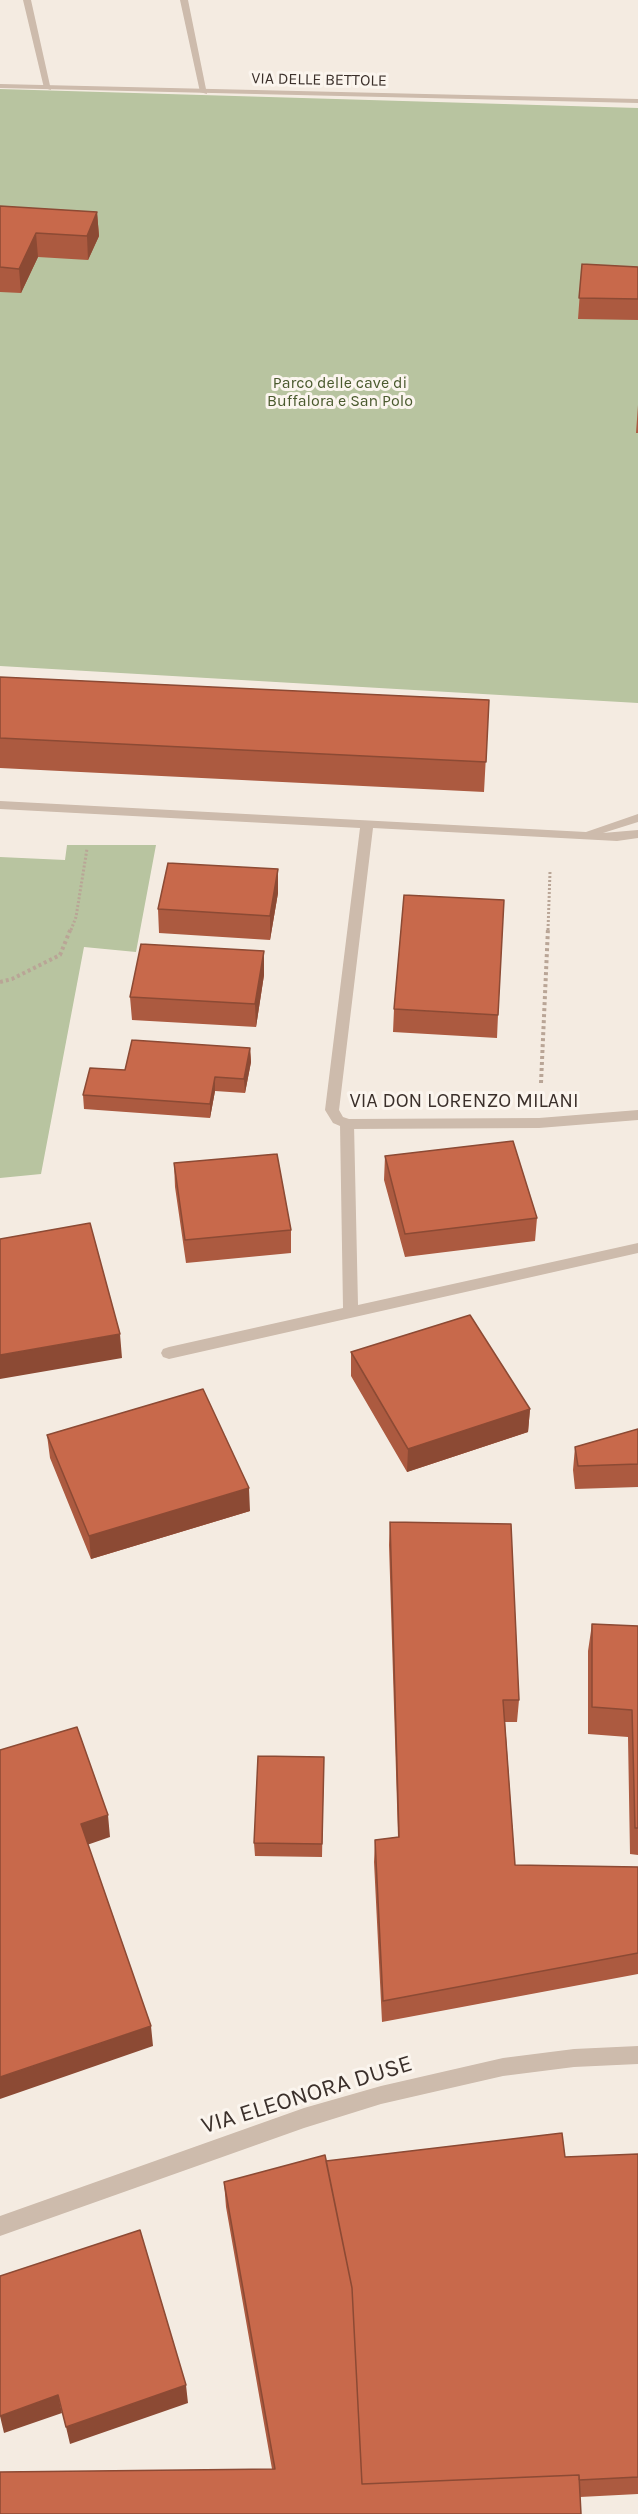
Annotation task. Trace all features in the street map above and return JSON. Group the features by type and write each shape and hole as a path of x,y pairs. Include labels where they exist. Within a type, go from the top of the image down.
{"street":[{"path":"27,0 48,88"},
{"path":"184,0 204,92"},
{"name":"VIA DELLE BETTOLE","path":"0,86 638,101"},
{"path":"0,805 571,835 617,837 638,834"},
{"path":"586,834 638,818"},
{"name":"VIA DON LORENZO MILANI","path":"367,824 332,1110 338,1120 347,1124 539,1123 638,1115"},
{"path":"347,1124 351,1312"},
{"path":"169,1353 638,1248"},
{"name":"VIA ELEONORA DUSE","path":"0,2226 304,2118 381,2095 504,2067 574,2058 638,2055"}],"path":[{"path":"0,982 12,979 60,955 76,917 93,810"},
{"path":"539,1123 550,870"}],"green space":[{"name":"Parco delle cave di Buffalora e San Polo","path":"0,89 638,108 638,703 0,666"},
{"path":"67,845 156,845 136,952 84,947 41,1174 0,1178 0,857 65,860"}],"building":[{"path":"0,206 97,212 87,236 36,233 19,269 0,267"},
{"path":"582,264 638,267 638,299 579,298"},
{"path":"0,677 489,700 486,762 0,738"},
{"path":"168,863 278,869 270,916 158,909"},
{"path":"404,895 504,900 498,1015 394,1009"},
{"path":"141,944 264,951 255,1004 130,997"},
{"path":"132,1040 250,1048 244,1079 215,1077 210,1104 83,1095 90,1068 125,1070"},
{"path":"513,1141 537,1218 405,1234 385,1156"},
{"path":"277,1154 291,1230 185,1240 174,1163"},
{"path":"90,1223 120,1334 0,1355 0,1239"},
{"path":"470,1315 530,1409 408,1449 351,1352"},
{"path":"203,1389 249,1488 89,1536 47,1435"},
{"path":"638,1429 638,1464 578,1466 575,1447"},
{"path":"390,1522 511,1524 519,1700 503,1700 515,1865 638,1867 638,1953 383,2001 375,1840 399,1837"},
{"path":"592,1624 638,1626 638,1828 635,1828 632,1710 592,1707"},
{"path":"77,1727 108,1815 81,1824 151,2026 0,2077 0,1750"},
{"path":"258,1756 324,1757 322,1844 254,1843"},
{"path":"562,2133 565,2157 638,2154 638,2477 579,2480 579,2475 362,2484 352,2288 326,2161"},
{"path":"325,2155 352,2288 362,2484 579,2475 581,2514 0,2514 0,2472 275,2469 224,2182"},
{"path":"140,2230 186,2385 66,2427 58,2395 0,2416 0,2276"}]}
